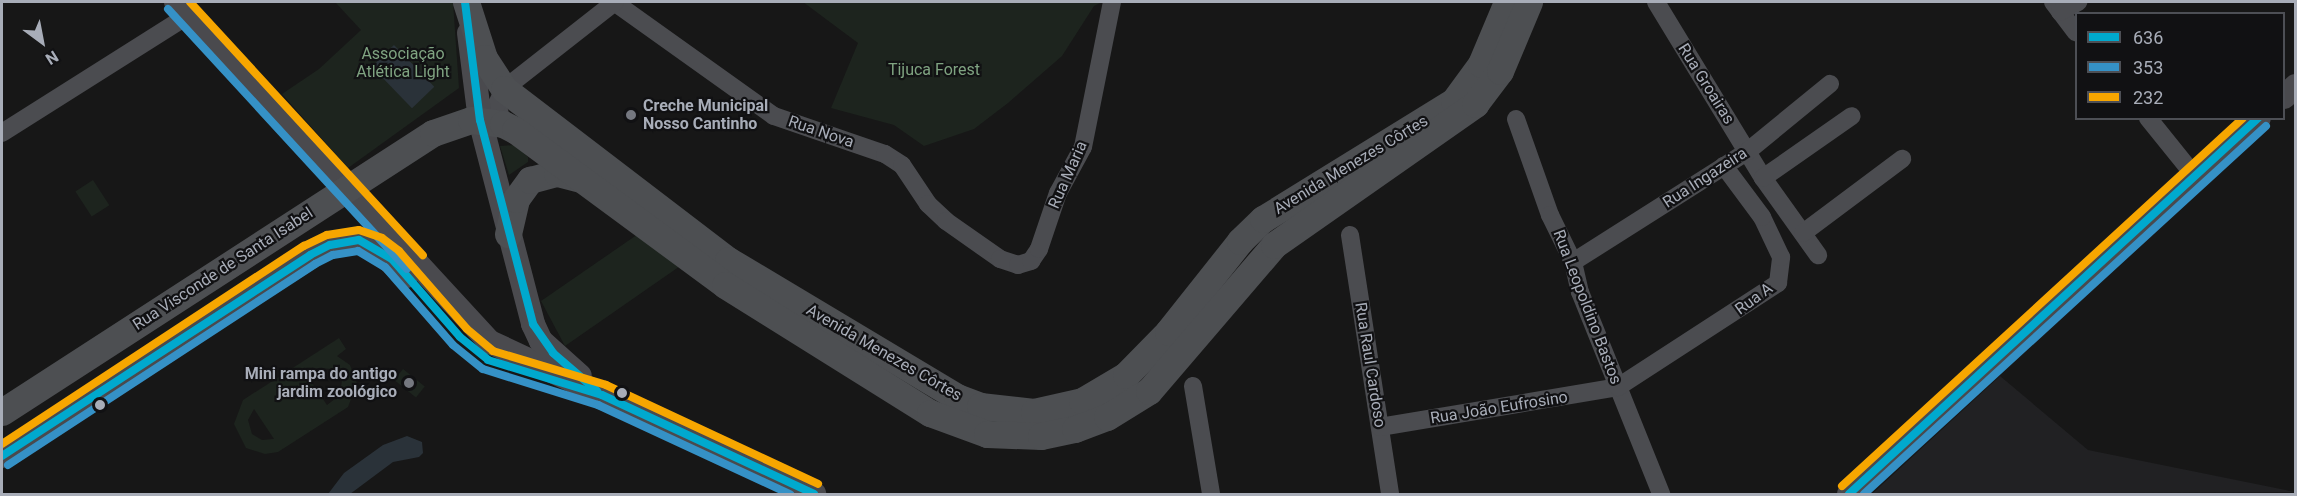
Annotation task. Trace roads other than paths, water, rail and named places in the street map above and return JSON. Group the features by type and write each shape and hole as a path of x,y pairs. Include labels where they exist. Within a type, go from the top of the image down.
{"main road":[{"name":"Avenida Menezes Côrtes","path":"466,2 484,58 504,89 738,266 957,397 980,406 1034,412 1082,401 1126,375 1168,332 1240,241 1263,219 1454,101 1481,64 1507,2"},
{"path":"466,2 491,122 508,234 533,324 541,341 602,395"},
{"name":"Avenida Menezes Côrtes","path":"491,122 593,187 725,285 930,413 987,434 1041,436 1075,429 1107,417 1149,391 1274,245 1475,104 1500,71 1529,2"},
{"path":"183,8 490,342 797,492"},
{"path":"1849,495 2194,175 2257,120"},
{"name":"Rua Visconde de Santa Isabel","path":"2,412 444,127 491,122"},
{"path":"508,234 516,199 530,180 557,173 576,177 593,187"},
{"path":"2,456 310,255 347,241 370,243 392,259 460,337 488,360 602,395"}],"street":[{"path":"491,122 504,89 615,2"},
{"name":"Rua Nova","path":"615,2 774,116 885,154 902,165 928,204 946,221 1000,259 1018,265"},
{"name":"Rua Maria","path":"1018,265 1031,261 1039,249 1058,193 1083,147 1112,2"},
{"name":"Rua Groairas","path":"1656,2 1763,178 1818,255"},
{"path":"2075,31 2056,7 2078,2"},
{"path":"2,133 183,8"},
{"name":"Rua Ingazeira","path":"1573,262 1748,151 1830,84"},
{"path":"1763,178 1852,116"},
{"name":"Rua Leopoldino Bastos","path":"1515,118 1550,215 1573,262 1580,292 1661,495"},
{"path":"2150,120 2194,175"},
{"path":"1803,233 1902,159"},
{"name":"Rua A","path":"1618,387 1706,334 1778,283 1781,257 1762,217 1724,166"},
{"name":"Rua Raul Cardoso","path":"1350,235 1390,495"},
{"path":"1193,387 1211,495"},
{"name":"Rua João Eufrosino","path":"1380,427 1618,387"}],"place":[{"name":"Creche Municipal Nosso Cantinho","path":"631,115"},
{"name":"Mini rampa do antigo jardim zoológico","path":"409,383"}],"park label":[{"name":"Associação Atlética Light","path":"403,63"},
{"name":"Tijuca Forest","path":"934,70"}]}
